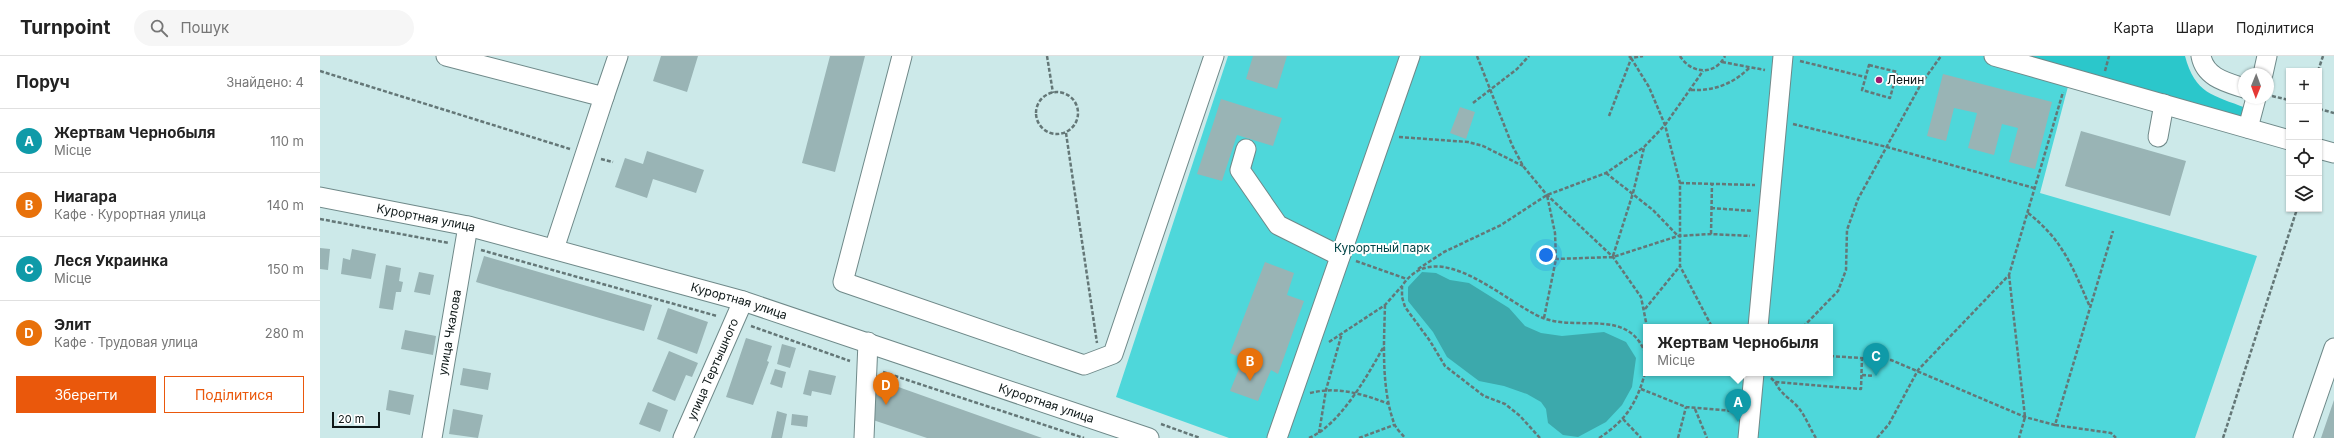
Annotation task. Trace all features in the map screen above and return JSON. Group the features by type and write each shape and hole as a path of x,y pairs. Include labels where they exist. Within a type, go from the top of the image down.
{"street":[{"path":"446,56 604,97"},
{"path":"554,249 618,56"},
{"path":"902,56 843,282 1084,366 1113,354 1214,56"},
{"path":"1277,438 1410,56"},
{"path":"1994,56 2286,139"},
{"path":"2201,56 2207,71 2215,78 2238,86"},
{"path":"2265,68 2268,56"},
{"path":"1758,324 1782,62"},
{"path":"2158,137 2164,104"},
{"path":"2248,128 2254,104"},
{"path":"1246,149 1240,170 1278,225 1340,256"},
{"path":"2322,150 2334,153"},
{"name":"Курортная улица","path":"320,197 468,226 743,301 868,342 1124,434 1149,438"},
{"name":"улица Чкалова","path":"432,438 468,226"},
{"name":"улица Тертышного","path":"683,438 743,301"},
{"path":"864,438 868,342"},
{"path":"2303,438 2334,348"},
{"path":"1748,438 1754,376"}],"path":[{"path":"1047,56 1053,93"},
{"path":"1477,56 1512,145 1523,166 1547,194 1613,257 1642,297 1647,324"},
{"path":"1473,104 1490,88 1517,68 1529,56"},
{"path":"1630,57 1643,56"},
{"path":"1680,56 1689,67 1703,71 1711,70 1722,62 1725,56"},
{"path":"1806,324 1838,291 1846,270 1847,230 1858,199 1921,84 1941,56"},
{"path":"2319,68 2323,56"},
{"path":"1609,116 1630,57"},
{"path":"1630,57 1649,88 1665,125 1680,183 1678,236 1680,266 1710,324"},
{"path":"1722,62 1750,68 1782,62 1865,77"},
{"path":"1869,65 1897,72 1890,98 1862,90 1865,77 1869,65"},
{"path":"1690,90 1702,90 1725,85 1750,68"},
{"path":"320,71 613,162"},
{"path":"1304,360 1385,305 1416,270 1444,252 1501,225 1547,194 1606,172 1644,147 1665,125 1703,71"},
{"path":"2019,438 2025,417 2009,275 2068,76"},
{"path":"1053,93 1066,94 1072,98 1078,107 1079,114 1077,123 1066,133 1056,135 1049,133 1038,122 1037,108 1041,100 1053,93"},
{"path":"2274,96 2286,99"},
{"path":"2322,109 2334,113"},
{"path":"1777,120 1887,147 2034,188"},
{"path":"1066,133 1099,359"},
{"path":"1382,136 1453,139 1468,142 1483,146 1523,166"},
{"path":"1613,257 1633,193 1644,147"},
{"path":"1606,172 1633,193 1678,236"},
{"path":"1680,183 1771,185"},
{"path":"1711,234 1712,183"},
{"path":"1544,318 1556,258 1555,232 1547,194"},
{"path":"1711,208 1768,212"},
{"path":"2223,438 2296,212"},
{"path":"2028,213 2046,227 2064,250 2090,307"},
{"path":"320,219 465,246 735,321 867,367 1084,438"},
{"path":"2055,425 2113,231"},
{"path":"1537,257 1613,257 1678,236 1711,234 1766,237"},
{"path":"1340,256 1407,279"},
{"path":"1645,308 1680,266"},
{"path":"1416,270 1438,267 1462,271 1488,284 1525,310 1544,318 1569,324 1608,323 1625,328 1636,336 1643,349"},
{"path":"1877,438 1888,424 1918,370 2009,275"},
{"path":"1402,286 1402,297 1405,307 1430,341 1444,366 1484,396 1505,404 1520,416 1540,438"},
{"path":"1385,305 1384,345 1389,404 1394,425 1405,438"},
{"path":"1319,434 1326,390 1342,333"},
{"path":"1309,438 1319,434 1357,392 1384,345"},
{"path":"1833,356 1891,360 1918,370 2025,417 2055,425 2111,433 2116,438"},
{"path":"1775,382 1861,389 1862,357"},
{"path":"1862,374 1874,376"},
{"path":"1599,438 1623,419 1636,403 1644,376"},
{"path":"1768,376 1775,382 1782,394 1796,405 1804,415 1816,438"},
{"path":"1641,389 1667,398 1686,408 1695,410 1750,411"},
{"path":"1291,398 1326,390 1357,392 1389,404"},
{"path":"1678,438 1686,408"},
{"path":"1695,410 1707,438"},
{"path":"1623,419 1641,438"},
{"path":"1359,438 1394,425"}],"green space":[{"name":"Курортный парк","path":"1228,56 2076,56 2040,193 2257,256 2195,438 1229,438 1116,397"}],"shaded area":[{"path":"2009,56 2185,56 2189,69 2200,86 2215,96 2246,108 2242,122"},
{"path":"1422,272 1436,273 1450,280 1469,283 1509,308 1525,326 1541,333 1562,336 1604,332 1626,342 1636,358 1632,387 1622,405 1606,422 1578,437 1563,435 1548,423 1546,409 1541,402 1527,394 1504,386 1479,381 1447,357 1433,332 1408,301 1408,287"}],"building":[{"path":"661,56 698,56 687,92 653,81"},
{"path":"830,56 865,56 835,172 802,163"},
{"path":"1253,56 1287,56 1277,89 1246,79"},
{"path":"1943,74 2052,102 2035,169 2009,162 2018,128 2002,124 1994,155 1968,148 1977,113 1954,108 1946,141 1927,136"},
{"path":"1221,99 1282,118 1273,146 1237,135 1222,181 1197,174"},
{"path":"1460,107 1475,112 1466,139 1450,133"},
{"path":"2081,131 2186,161 2170,216 2065,186"},
{"path":"647,151 704,170 696,193 653,179 647,198 615,187 625,158 643,164"},
{"path":"320,248 330,249 328,270 320,269"},
{"path":"352,249 376,254 371,279 341,274 343,258 350,260"},
{"path":"484,256 652,305 644,331 476,282"},
{"path":"1265,262 1294,273 1287,295 1304,301 1278,374 1271,370 1258,401 1230,391 1243,359 1230,353"},
{"path":"386,265 401,268 399,281 403,282 401,292 396,292 393,310 379,308"},
{"path":"419,272 434,275 430,295 414,292"},
{"path":"668,308 708,322 697,354 657,339"},
{"path":"405,330 436,336 433,355 401,349"},
{"path":"746,338 772,346 767,361 769,362 753,405 726,397"},
{"path":"782,344 796,348 790,368 777,364"},
{"path":"669,351 698,363 692,377 686,375 675,401 652,391"},
{"path":"463,368 491,373 488,390 460,385"},
{"path":"775,369 786,372 782,388 770,384"},
{"path":"809,370 836,376 831,395 812,391 811,396 803,394"},
{"path":"874,378 1042,438 927,438 873,420"},
{"path":"389,390 414,395 410,415 386,410"},
{"path":"2334,400 2334,438 2321,438"},
{"path":"648,402 668,410 660,432 639,424"},
{"path":"453,409 483,415 478,438 449,434"},
{"path":"777,411 787,414 782,438 771,438"},
{"path":"792,414 808,416 807,427 791,425"}],"place":[{"name":"Ленин","path":"1879,80"},
{"name":"Леся Украинка","path":"1876,376"},
{"name":"Ниагара","path":"1250,381"},
{"name":"Элит","path":"886,405"},
{"name":"Жертвам Чернобыля","path":"1738,422"}]}
